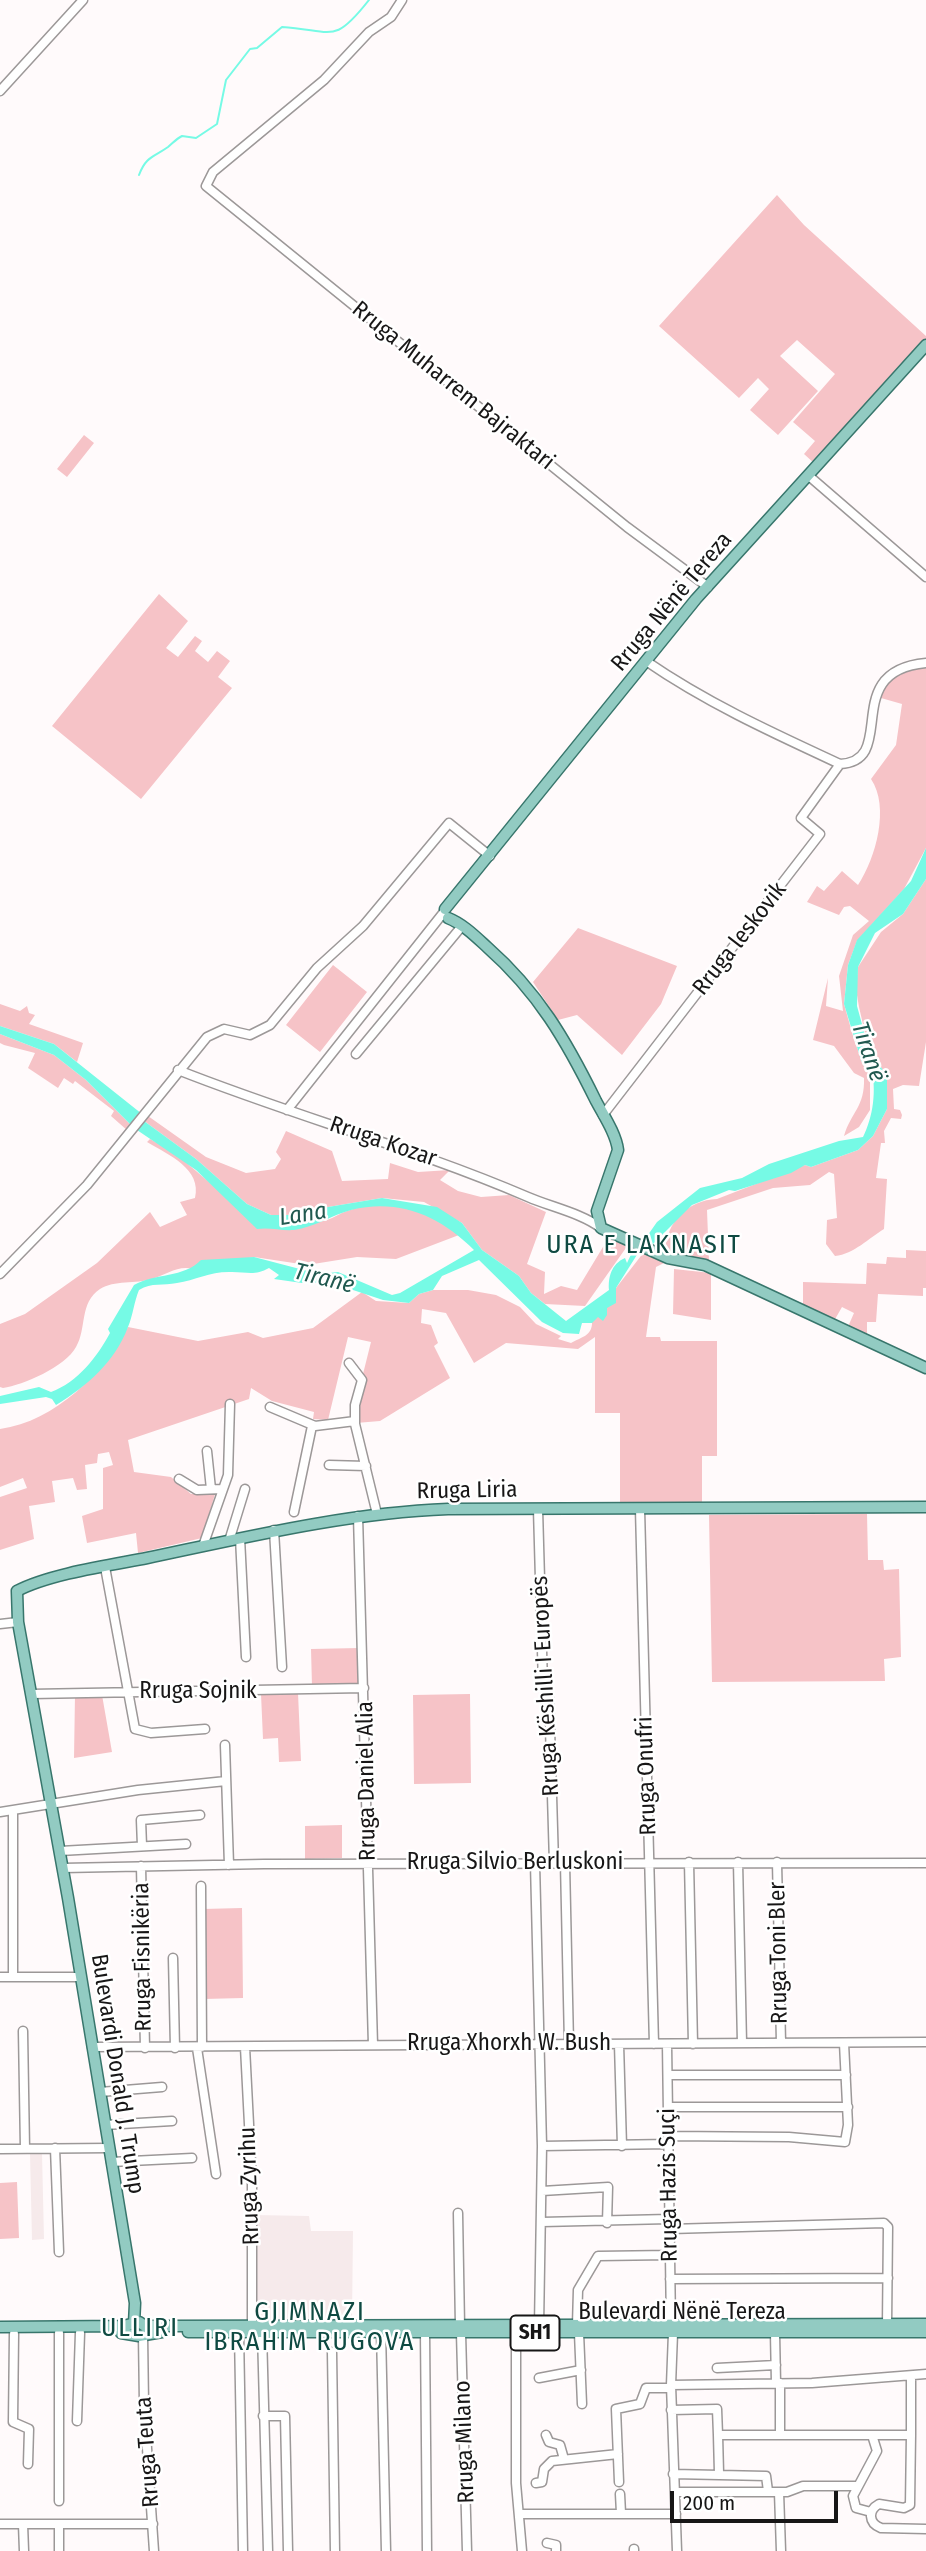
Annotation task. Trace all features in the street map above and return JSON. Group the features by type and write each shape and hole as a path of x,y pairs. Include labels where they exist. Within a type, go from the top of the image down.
{"main road":[{"name":"Rruga Nënë Tereza","path":"447,914 459,893 708,586 926,345"},
{"path":"447,914 535,995 574,1058 604,1115 618,1150 597,1211 604,1229 668,1258 705,1265 926,1368"},
{"name":"Rruga Liria","path":"18,1591 105,1567 274,1530 377,1514 448,1509 926,1507"},
{"name":"Bulevardi Donald J. Trump","path":"18,1591 10,1608 18,1621 60,1851 139,2329"},
{"name":"Bulevardi Nënë Tereza","path":"672,2330 926,2324"},
{"name":"Bulevardi Nënë Tereza","path":"0,2334 252,2326 461,2329 516,2333 578,2329"},
{"name":"Bulevardi Nënë Tereza","path":"0,2327 239,2333 425,2332 539,2326 775,2333 926,2332"}],"street":[{"path":"0,91 82,0"},
{"name":"Rruga Muharrem Bajraktari","path":"402,0 391,17 369,32 324,80 207,179 210,192 627,527 708,586"},
{"path":"809,475 926,577"},
{"path":"646,661 692,691 745,720 840,764 852,761 869,741 878,687 885,677 899,667 926,663"},
{"name":"Rruga leskovik","path":"604,1115 820,834 801,818 840,764"},
{"path":"0,1274 78,1195 178,1070 212,1032 224,1029 250,1035 270,1025 317,968 363,926 449,822 490,856"},
{"path":"287,1110 447,914"},
{"path":"356,1054 462,926"},
{"name":"Rruga Kozar","path":"178,1070 416,1153 586,1219 604,1229"},
{"path":"586,1219 597,1211"},
{"path":"349,1363 362,1380 355,1420 377,1514"},
{"path":"203,1546 228,1475 230,1404"},
{"path":"271,1407 312,1426 355,1420"},
{"path":"294,1511 312,1426"},
{"path":"207,1451 211,1489"},
{"path":"329,1465 366,1466"},
{"path":"179,1479 197,1490 222,1489"},
{"path":"246,1489 234,1539 246,1657"},
{"name":"Rruga Këshilli I Europës","path":"538,1509 543,1685 549,1694 554,1863"},
{"name":"Rruga Onufri","path":"640,1509 654,2044"},
{"name":"Rruga Daniel Alia","path":"358,1516 365,1688 373,2045"},
{"path":"274,1530 282,1667"},
{"path":"105,1567 136,1732 205,1729"},
{"path":"0,1624 18,1621"},
{"name":"Rruga Sojnik","path":"31,1694 365,1688"},
{"path":"225,1745 229,1865"},
{"path":"0,1812 51,1802 226,1781"},
{"path":"13,1811 13,1977"},
{"path":"142,1846 141,1820 200,1815"},
{"path":"60,1851 186,1844"},
{"name":"Rruga Silvio Berluskoni","path":"62,1868 649,1862 926,1863"},
{"path":"689,1862 693,2043"},
{"path":"738,1862 743,2043"},
{"path":"535,1863 542,2146 539,2326"},
{"path":"565,1863 569,2044"},
{"name":"Rruga Toni Bler","path":"777,1863 780,2043"},
{"name":"Rruga Fisnikëria","path":"141,1866 145,2048"},
{"path":"201,1886 199,2048 216,2174"},
{"path":"173,1958 175,2048"},
{"path":"0,1977 81,1977"},
{"path":"23,2031 25,2149"},
{"name":"Rruga Xhorxh W. Bush","path":"92,2048 926,2042"},
{"path":"542,2146 622,2146 668,2140 789,2137 845,2142 848,2107 844,2043"},
{"path":"619,2044 622,2146"},
{"name":"Rruga Hazis Suçi","path":"667,2044 671,2410 677,2551"},
{"name":"Rruga Zyrihu","path":"245,2047 252,2182 252,2326"},
{"path":"668,2075 846,2075"},
{"path":"100,2092 162,2087"},
{"path":"668,2108 848,2107"},
{"path":"105,2125 172,2121"},
{"path":"55,2148 59,2252"},
{"path":"0,2149 109,2148"},
{"path":"111,2162 192,2158"},
{"path":"542,2191 608,2187 607,2223"},
{"name":"Rruga Milano","path":"458,2213 467,2551"},
{"path":"542,2222 607,2223 642,2217 669,2219"},
{"path":"670,2229 884,2223 888,2227 887,2325"},
{"path":"582,2404 578,2290 598,2256 670,2255"},
{"path":"670,2279 888,2278"},
{"name":"Rruga Teuta","path":"139,2329 155,2551"},
{"path":"381,2332 386,2551"},
{"path":"425,2332 428,2551"},
{"path":"59,2333 59,2501"},
{"path":"78,2421 80,2333"},
{"path":"239,2333 243,2551"},
{"path":"262,2333 268,2551"},
{"path":"516,2333 522,2551"},
{"path":"775,2333 780,2434"},
{"path":"14,2334 13,2421 29,2429 28,2464"},
{"path":"331,2352 335,2551"},
{"path":"717,2368 776,2365"},
{"path":"539,2378 581,2370"},
{"path":"619,2482 616,2409 640,2404 646,2388 926,2374"},
{"path":"871,2515 882,2503 904,2508 910,2505 911,2376"},
{"path":"671,2410 717,2409 719,2473"},
{"path":"264,2416 285,2416 288,2551"},
{"path":"546,2435 549,2442 559,2445 564,2459"},
{"path":"718,2435 911,2435"},
{"path":"872,2435 877,2451 857,2486 853,2496 854,2505 871,2515 881,2528 926,2529"},
{"path":"536,2483 544,2479 548,2463 618,2454"},
{"path":"673,2474 766,2476 768,2491"},
{"path":"675,2492 779,2491 803,2486 857,2486"},
{"path":"779,2491 781,2551"},
{"path":"620,2494 621,2513"},
{"path":"519,2514 676,2514"},
{"path":"0,2524 153,2524"},
{"path":"23,2524 23,2551"},
{"path":"58,2524 59,2551"},
{"path":"547,2543 556,2544 556,2551"}],"shaded area":[{"path":"777,195 804,225 926,336 926,341 815,464 804,454 815,441 793,422 835,374 797,340 780,356 818,391 778,435 750,410 769,389 758,378 739,398 659,326"},
{"path":"84,435 94,443 67,477 57,469"},
{"path":"159,594 188,621 166,648 178,657 195,636 202,641 195,651 208,662 217,651 230,661 218,677 232,688 141,799 52,726"},
{"path":"926,667 926,848 904,889 857,941 848,965 844,1004 855,1043 870,1077 870,1110 859,1127 844,1136 860,1103 864,1078 854,1073 834,1046 813,1040 828,978 826,1006 843,1011 839,976 853,935 869,921 850,906 844,907 839,915 807,902 817,886 824,891 842,871 858,885 865,874 875,847 880,818 877,790 871,779 896,745 902,704 881,698 881,689 907,668"},
{"path":"926,879 926,1042 919,1086 903,1085 893,1089 894,1109 900,1110 902,1115 901,1119 891,1118 884,1131 885,1143 881,1143 876,1178 887,1179 884,1229 855,1249 835,1256 826,1244 827,1220 837,1218 834,1174 829,1172 810,1185 773,1188 707,1210 709,1261 665,1252 669,1231 688,1208 805,1165 811,1167 858,1150 873,1136 887,1109 887,1077 868,1046 856,989 858,967 881,932 903,914"},
{"path":"578,928 677,966 661,1004 622,1055 577,1015 558,1020 533,982"},
{"path":"333,965 367,992 320,1052 286,1025"},
{"path":"0,1004 20,1011 27,1006 29,1013 35,1015 29,1024 83,1043 77,1062 54,1044 0,1026"},
{"path":"0,1034 54,1055 86,1080 132,1126 128,1131 111,1116 114,1111 75,1081 73,1084 64,1078 58,1088 28,1068 35,1053 0,1043"},
{"path":"148,1116 206,1157 246,1173 275,1169 281,1159 276,1152 286,1131 332,1151 342,1181 388,1179 390,1163 418,1172 450,1170 440,1180 458,1191 481,1197 509,1195 546,1212 527,1264 545,1272 544,1294 561,1286 577,1290 609,1237 628,1245 585,1306 545,1304 531,1293 519,1276 482,1250 462,1223 424,1202 382,1198 322,1208 307,1215 271,1215 247,1204 196,1159 144,1121"},
{"path":"150,1139 175,1153 263,1228 319,1222 361,1207 391,1206 435,1218 459,1235 396,1259 357,1257 307,1265 254,1257 193,1269 182,1268 146,1280 106,1286 89,1301 79,1340 71,1354 32,1379 0,1387 0,1324 25,1314 97,1263 150,1212 160,1227 187,1215 180,1202 195,1198 194,1179 182,1164 147,1142"},
{"path":"906,1250 926,1251 926,1288 923,1288 923,1296 878,1294 876,1322 867,1322 867,1339 847,1329 854,1313 842,1307 834,1321 803,1305 803,1282 866,1284 867,1263 886,1264 887,1257 906,1258"},
{"path":"644,1252 666,1262 656,1267 646,1337 660,1337 661,1341 717,1341 717,1456 702,1456 702,1503 620,1502 620,1413 595,1413 595,1337 578,1349 506,1343 474,1363 446,1313 422,1309 421,1323 431,1325 438,1343 434,1346 450,1378 380,1421 356,1423 359,1390 371,1342 348,1337 328,1420 313,1419 314,1412 272,1401 251,1388 249,1399 128,1440 134,1472 171,1477 191,1494 215,1494 202,1538 138,1553 136,1533 87,1543 82,1516 103,1509 103,1468 113,1465 109,1452 98,1454 97,1463 85,1465 87,1489 77,1490 73,1478 52,1481 55,1502 29,1506 34,1539 0,1550 0,1497 27,1488 23,1478 0,1487 0,1429 40,1416 75,1393 105,1362 128,1327 198,1341 248,1332 263,1338 313,1328 362,1292 376,1301 409,1303 419,1294 433,1290 468,1290 496,1295 520,1307 536,1324 561,1336 558,1339 571,1343 591,1330 592,1321 606,1307 616,1288"},
{"path":"674,1269 711,1273 711,1320 673,1314"},
{"path":"867,1514 868,1560 883,1560 884,1570 899,1569 901,1657 884,1659 885,1681 712,1682 709,1515"},
{"path":"359,1648 360,1685 312,1686 311,1649"},
{"path":"298,1693 301,1761 279,1762 278,1738 263,1739 261,1694"},
{"path":"470,1694 471,1783 414,1784 413,1695"},
{"path":"75,1695 102,1695 112,1752 74,1758"},
{"path":"342,1825 342,1858 305,1859 305,1826"},
{"path":"242,1908 243,1998 204,1999 203,1909"},
{"path":"30,2153 42,2153 44,2239 32,2240"},
{"path":"17,2182 19,2238 0,2239 0,2183"},
{"path":"255,2215 309,2216 311,2231 353,2231 352,2319 256,2320"}],"water":[{"name":"Tiranë","path":"926,848 926,879 903,914 875,933 858,967 857,1006 868,1046 887,1077 887,1109 873,1136 858,1150 811,1167 805,1165 791,1173 735,1191 729,1190 692,1205 651,1246 643,1242 657,1222 700,1188 742,1178 769,1164 839,1141 863,1137 872,1112 874,1085 871,1067 864,1066 861,1060 844,1004 848,965 857,940 911,881"},
{"path":"0,1026 54,1044 142,1114 132,1126 86,1080 54,1055 0,1034"},
{"path":"144,1121 196,1159 247,1204 271,1215 307,1215 322,1208 382,1198 437,1207 462,1223 482,1250 519,1276 531,1293 566,1321 609,1290 610,1276 614,1268 625,1258 627,1263 634,1248 640,1250 616,1288 616,1303 607,1308 603,1321 598,1317 592,1323 582,1323 579,1334 563,1333 542,1322 479,1260 442,1276 433,1290 419,1294 409,1303 383,1300 329,1282 302,1283 274,1279 279,1275 269,1268 255,1273 217,1273 177,1283 148,1286 139,1290 128,1327 116,1351 99,1372 78,1390 56,1405 52,1399 46,1397 0,1404 0,1396 39,1387 51,1392 70,1382 86,1368 99,1351 110,1333 108,1329 134,1285 178,1273 201,1260 254,1257 319,1274 338,1272 392,1295 474,1250 433,1219 402,1208 386,1206 351,1210 294,1230 257,1229 196,1170 137,1130"}],"waterway":[{"path":"139,175 148,160 180,137 196,138 217,124 226,80 250,49 257,48 282,27 322,32 339,30 369,0"}],"district":[{"name":"URA E LAKNASIT","path":"644,1246"},
{"name":"GJIMNAZI IBRAHIM RUGOVA","path":"310,2328"},
{"name":"ULLIRI","path":"140,2329"}],"water label":[{"name":"Lana","path":"303,1215"}]}
